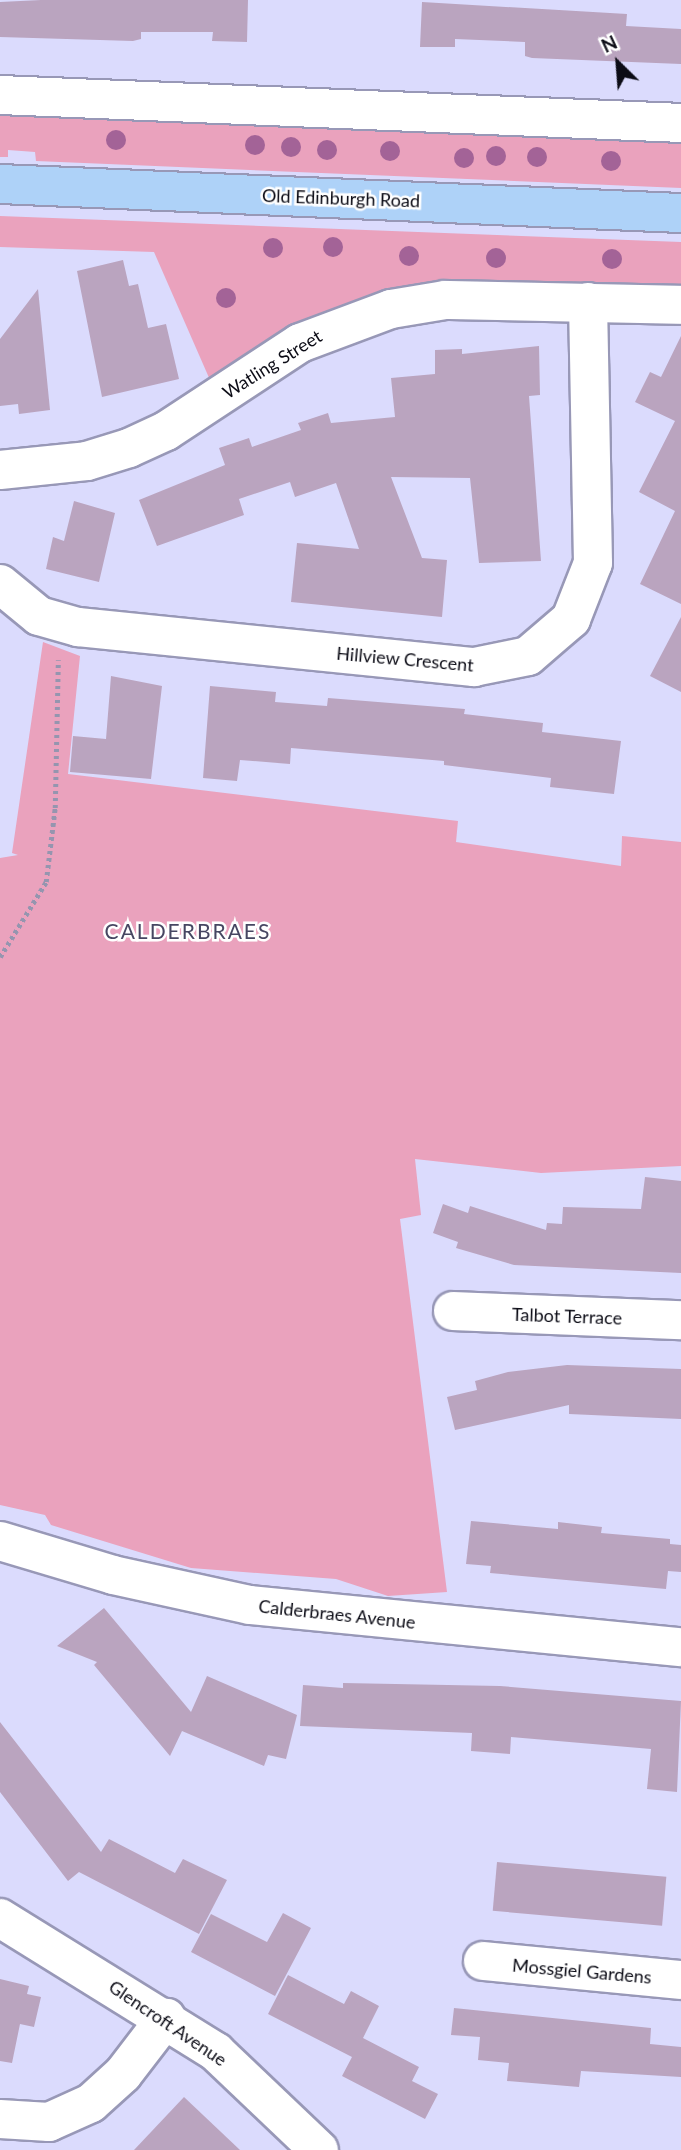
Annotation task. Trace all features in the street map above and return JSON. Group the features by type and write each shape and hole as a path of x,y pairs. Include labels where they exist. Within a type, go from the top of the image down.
{"main road":[{"name":"Old Edinburgh Road","path":"0,184 681,213"}],"street":[{"path":"0,95 681,123"},
{"name":"Watling Street","path":"0,470 87,461 129,448 166,431 300,343 356,319 444,300 681,305"},
{"name":"Hillview Crescent","path":"0,584 21,605 59,623 474,667 528,656 571,619 593,563 588,302"},
{"name":"Talbot Terrace","path":"453,1311 681,1320"},
{"name":"Calderbraes Avenue","path":"0,1541 113,1575 250,1605 681,1647"},
{"name":"Glencroft Avenue","path":"0,1918 166,2018 216,2052 320,2150"},
{"name":"Mossgiel Gardens","path":"483,1961 681,1980"},
{"path":"0,2119 48,2122 91,2104 123,2074 166,2018"}],"path":[{"path":"0,957 47,882 55,808 59,623"}],"shaded area":[{"path":"0,110 681,139 681,188 36,161 35,152 8,150 8,157 0,157"},
{"path":"0,216 681,242 681,290 404,287 296,325 210,380 154,252 0,247"},
{"path":"43,642 80,656 68,774 458,821 456,842 621,866 622,836 681,842 681,1166 541,1173 415,1159 421,1215 400,1219 447,1592 388,1596 336,1579 191,1568 51,1525 45,1515 0,1505 0,858 18,855 12,853"}],"building":[{"path":"248,0 247,42 212,41 213,32 141,32 141,39 133,41 0,37 0,2"},
{"path":"422,2 627,14 626,26 681,29 681,64 532,58 525,56 525,42 455,39 455,47 420,47"},
{"path":"123,260 129,286 138,284 148,328 166,324 179,379 102,397 77,271"},
{"path":"38,289 50,410 19,414 18,404 0,406 0,339"},
{"path":"681,336 681,604 640,584 675,511 639,492 675,421 635,402 650,372 661,377"},
{"path":"539,346 540,395 529,396 541,561 479,563 470,478 391,477 422,558 447,560 442,617 291,602 297,543 359,549 336,483 295,497 290,482 239,499 244,515 157,546 139,500 225,465 219,448 249,438 252,447 301,430 298,423 328,413 331,423 395,417 391,378 435,374 435,350 462,349 462,354"},
{"path":"74,501 115,513 99,582 46,569 53,537 64,541"},
{"path":"681,617 681,692 650,676"},
{"path":"111,676 162,686 151,779 70,772 73,736 106,739"},
{"path":"210,686 276,692 275,702 327,706 328,698 465,709 464,714 543,723 542,732 621,741 614,794 550,787 551,778 444,765 444,761 291,748 290,764 240,760 237,781 203,778"},
{"path":"645,1177 681,1181 681,1273 514,1265 456,1248 458,1242 433,1233 443,1204 468,1213 470,1206 546,1230 547,1223 562,1224 563,1207 641,1209"},
{"path":"567,1365 681,1369 681,1419 569,1414 569,1405 455,1430 447,1397 477,1390 475,1381 508,1372"},
{"path":"471,1521 558,1529 558,1522 602,1527 601,1533 670,1539 670,1544 681,1545 681,1572 668,1571 666,1589 490,1573 491,1566 466,1564"},
{"path":"104,1608 191,1712 207,1676 297,1715 286,1759 268,1755 264,1766 182,1731 170,1756 94,1665 97,1662 57,1646"},
{"path":"343,1683 500,1686 681,1701 677,1792 647,1789 651,1749 511,1737 510,1754 471,1751 472,1733 300,1726 303,1685 343,1688"},
{"path":"0,1722 101,1852 109,1839 175,1873 183,1859 227,1880 199,1934 79,1872 68,1881 0,1792"},
{"path":"497,1862 666,1877 662,1926 493,1911"},
{"path":"283,1913 311,1928 275,1996 191,1952 211,1914 267,1942"},
{"path":"288,1975 344,2004 351,1991 379,2006 363,2038 419,2067 412,2081 438,2094 425,2119 342,2076 352,2057 268,2014"},
{"path":"0,1979 29,1986 27,1994 41,1997 34,2027 20,2024 12,2063 0,2061"},
{"path":"454,2008 651,2028 650,2044 681,2047 681,2077 581,2071 579,2087 507,2081 509,2063 478,2060 480,2037 451,2035"},
{"path":"184,2097 240,2150 134,2150"}],"district":[{"name":"CALDERBRAES","path":"188,931"}]}
